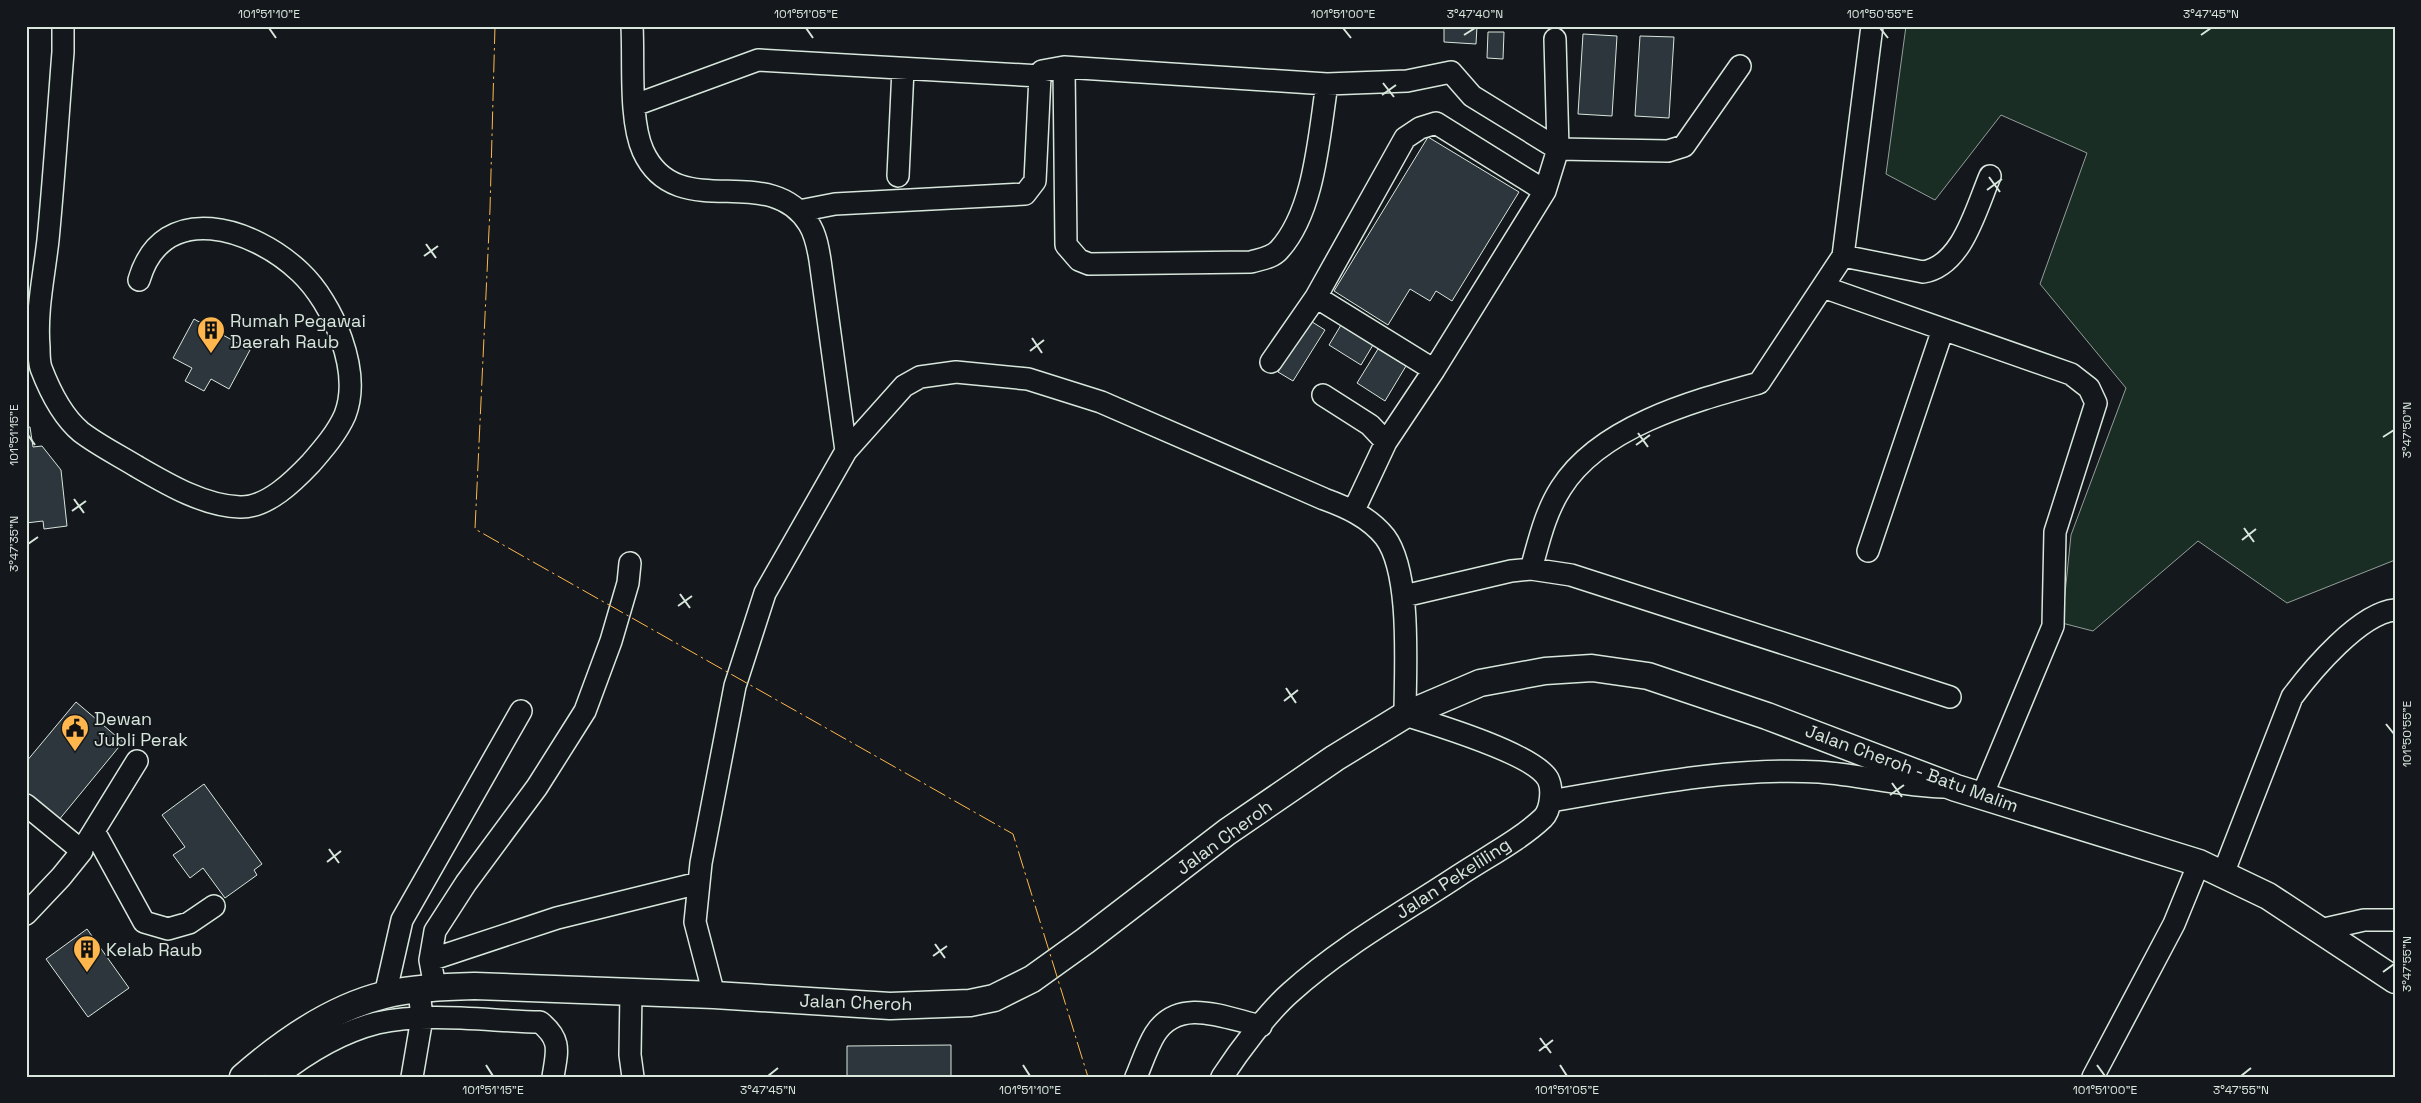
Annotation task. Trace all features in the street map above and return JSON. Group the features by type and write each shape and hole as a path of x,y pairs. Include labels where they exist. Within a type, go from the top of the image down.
{"main road":[{"name":"Jalan Cheroh - Batu Malim","path":"1405,715 1480,683 1545,671 1592,668 1648,676 1766,716 1956,788 2199,863 2268,896 2395,980"},
{"name":"Jalan Cheroh","path":"243,1077 325,1018 359,1003 385,995 427,988 475,986 714,995 890,1006 970,1003 994,998 1032,979 1121,914 1227,832 1335,758 1405,715"}],"street":[{"path":"63,26 63,52 48,241 37,320 40,366 56,400 79,430 156,478 224,506 248,508 269,499 299,476 329,443 345,414 350,392 348,359 342,339 323,301 300,273 268,249 245,238 218,229 195,228 180,231 167,238 154,248 144,264 139,280"},
{"path":"632,26 636,126 643,150 652,165 663,176 694,191 761,192 783,198 799,211 810,224 820,260 846,451"},
{"path":"1531,569 1544,523 1562,487 1586,459 1606,442 1689,404 1759,383 1844,256 1872,26"},
{"path":"1354,510 1386,442 1434,370 1545,191 1558,148 1555,39"},
{"path":"635,104 758,60 1040,76"},
{"path":"799,211 836,204 1025,194 1035,181 1040,76 1042,71 1048,68 1064,67 1327,84 1406,81 1451,72 1472,96 1558,148 1668,151 1684,146 1740,66"},
{"path":"1064,67 1066,245 1079,260 1089,264 1251,262 1270,257 1279,250 1295,224 1313,179 1327,84"},
{"path":"898,176 903,69"},
{"path":"1271,362 1316,297 1405,138 1420,128 1436,123 1545,191"},
{"path":"1844,256 1923,272 1936,270 1957,251 1990,176"},
{"path":"1822,287 2070,374 2089,388 2096,403 2054,532 2053,626 1982,796"},
{"path":"1316,297 1434,370"},
{"path":"1868,551 1943,329"},
{"path":"714,995 695,922 699,883 735,686 765,593 846,451 904,386 920,376 956,372 1028,379 1101,402 1354,510 1384,536 1391,548 1404,596 1405,715 1473,737 1538,768 1549,780 1551,801 1680,781 1760,772 1818,772 1915,786 1956,788"},
{"path":"1323,394 1370,425 1386,442"},
{"path":"412,1077 435,931 466,883 537,787 585,711 614,633 628,583 630,563"},
{"path":"1404,596 1511,571 1531,569 1572,575 1950,697"},
{"path":"2223,874 2292,697 2306,678 2346,637 2364,623 2395,610"},
{"path":"385,995 402,920 521,712"},
{"path":"26,914 61,877 82,850 138,761"},
{"name":"Jalan Pekeliling","path":"1222,1077 1236,1056 1289,993 1340,951 1533,826 1545,817 1551,801"},
{"path":"26,805 82,850"},
{"path":"94,831 144,922 168,930 189,923 214,906"},
{"path":"2093,1077 2174,924 2199,863"},
{"path":"430,960 557,918 699,883"},
{"path":"2320,930 2364,920 2395,920"},
{"path":"631,992 630,1054 633,1077"},
{"path":"1136,1077 1155,1034 1171,1017 1181,1013 1196,1012 1261,1026"},
{"path":"276,1077 330,1041 376,1023 422,1018 540,1022 552,1032 556,1042 554,1077"}],"green space":[{"path":"1906,26 2395,26 2395,560 2287,603 2198,541 2093,631 2062,623 2071,535 2126,388 2040,284 2087,153 2001,115 1935,200 1886,174"}],"building":[{"path":"1444,26 1477,26 1476,44 1444,42"},
{"path":"1488,32 1504,32 1503,59 1487,58"},
{"path":"1583,34 1617,36 1612,116 1578,114"},
{"path":"1640,36 1674,37 1669,118 1635,116"},
{"path":"1428,137 1519,192 1452,301 1436,291 1430,301 1410,289 1388,325 1334,291"},
{"name":"Rumah Pegawai Daerah Raub","path":"194,319 250,350 229,389 211,379 204,391 185,381 192,368 173,358"},
{"path":"1309,320 1325,330 1293,381 1278,372"},
{"path":"1341,325 1373,345 1361,365 1329,345"},
{"path":"1378,349 1406,366 1385,401 1357,383"},
{"path":"26,427 30,427 33,447 42,446 61,470 67,526 44,529 43,521 26,523"},
{"name":"Dewan Jubli Perak","path":"76,702 123,742 58,821 26,795 26,762"},
{"path":"204,784 262,864 254,870 257,875 225,898 203,868 190,878 173,855 185,847 162,815"},
{"name":"Kelab Raub","path":"87,929 129,988 88,1017 46,959"},
{"path":"951,1045 951,1077 847,1077 847,1046"}],"power":[{"path":"495,26 490,209 475,529 1013,834 1088,1077"}],"place":[{"name":"Rumah Pegawai Daerah Raub","path":"211,354"},
{"name":"Dewan Jubli Perak","path":"75,752"},
{"name":"Kelab Raub","path":"87,973"}]}
